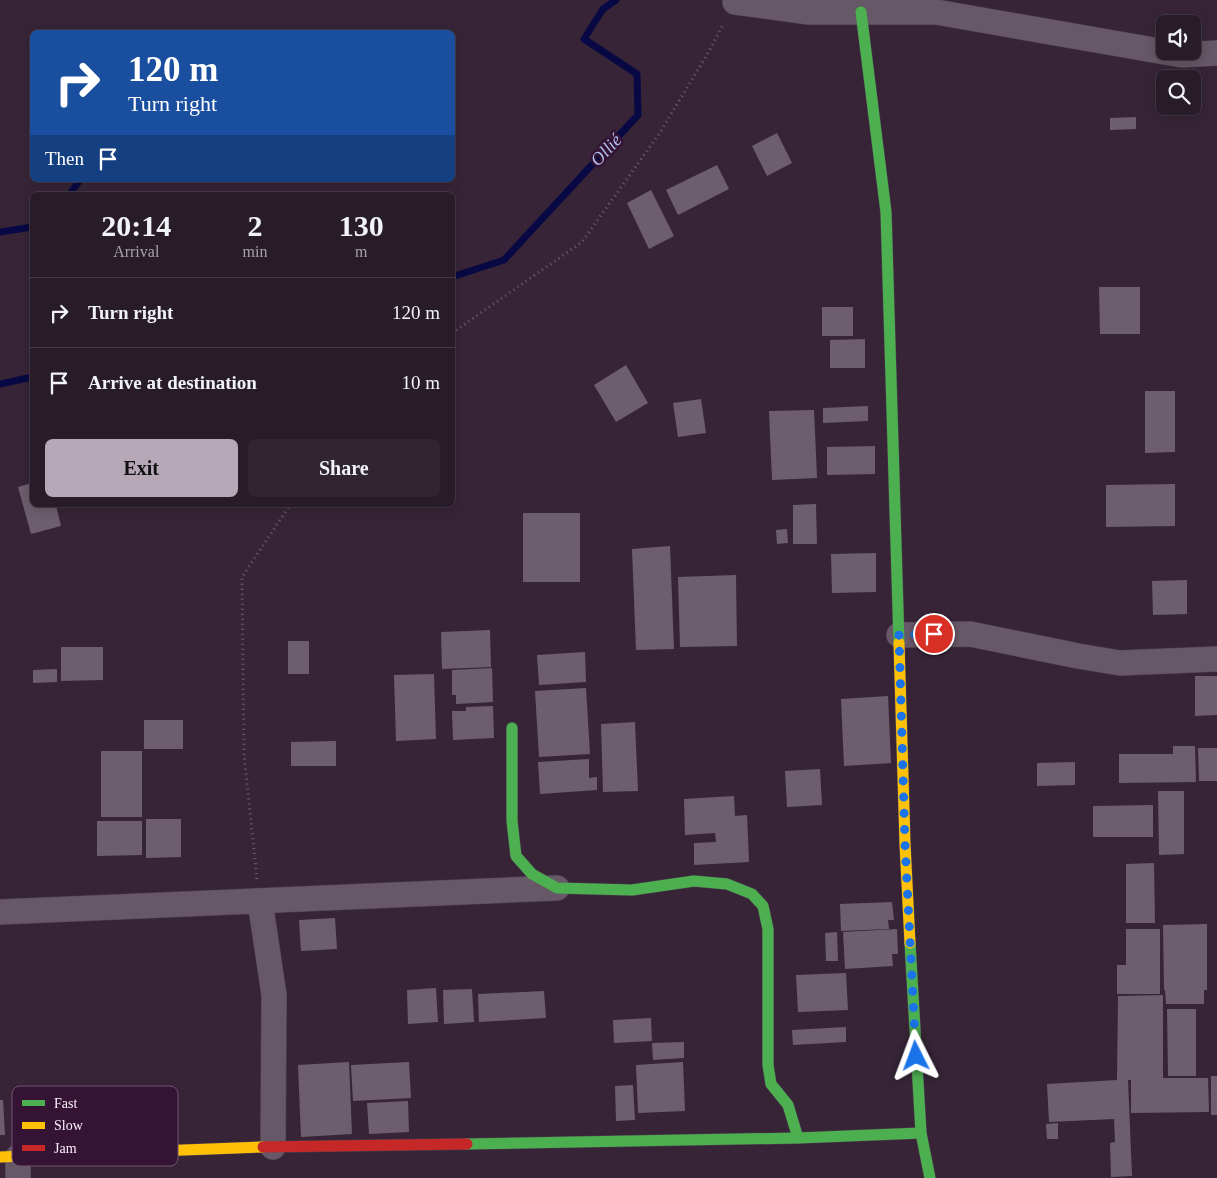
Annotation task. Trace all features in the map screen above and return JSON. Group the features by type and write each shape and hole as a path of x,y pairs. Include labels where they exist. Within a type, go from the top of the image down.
{"street":[{"path":"735,2 809,12 936,12 1182,55 1217,53"},
{"path":"861,12 886,212 905,844 921,1133 930,1178"},
{"path":"899,635 970,634 1120,663 1217,660"},
{"path":"512,728 512,820 516,856 532,874 557,888"},
{"path":"0,912 557,888 632,890 694,881 727,884 752,894 763,906 768,929 768,1065 771,1084 788,1106 798,1138"},
{"path":"260,901 274,995 273,1147"},
{"path":"178,1153 273,1147 798,1138 921,1133"}],"path":[{"path":"455,331 582,242 659,134 708,53 735,2"},
{"path":"260,901 244,755 242,577 289,507"}],"building":[{"path":"1136,117 1136,129 1110,130 1110,118"},
{"path":"777,133 792,163 767,176 752,146"},
{"path":"717,165 729,189 678,215 666,190"},
{"path":"651,190 674,236 649,249 627,203"},
{"path":"1099,287 1140,287 1140,334 1100,334"},
{"path":"822,307 853,307 853,336 822,336"},
{"path":"865,339 865,368 830,368 830,340"},
{"path":"626,365 648,403 616,422 594,385"},
{"path":"1145,391 1175,391 1175,452 1145,453"},
{"path":"701,399 706,433 678,437 673,403"},
{"path":"868,406 868,421 823,423 823,408"},
{"path":"814,410 817,478 772,480 769,411"},
{"path":"875,446 875,474 827,475 827,447"},
{"path":"30,484 30,507 56,507 61,526 31,534 18,487"},
{"path":"1175,484 1175,526 1106,527 1106,485"},
{"path":"816,504 817,544 793,544 793,505"},
{"path":"523,513 580,513 580,582 523,582"},
{"path":"787,529 788,543 777,544 776,530"},
{"path":"670,546 674,649 636,650 632,549"},
{"path":"876,553 876,592 832,593 831,554"},
{"path":"736,575 737,646 680,647 678,577"},
{"path":"1187,580 1187,614 1153,615 1152,581"},
{"path":"490,630 491,667 442,669 441,632"},
{"path":"288,641 309,641 309,674 288,674"},
{"path":"61,647 103,647 103,680 61,681"},
{"path":"585,652 586,682 539,685 537,655"},
{"path":"492,668 493,702 456,704 456,695 452,695 452,670"},
{"path":"57,669 57,682 33,683 33,670"},
{"path":"434,674 436,739 396,741 394,675"},
{"path":"1195,676 1217,676 1217,715 1195,716"},
{"path":"586,688 590,754 539,757 535,691"},
{"path":"888,696 891,763 844,766 841,699"},
{"path":"493,706 494,738 453,740 452,711 466,711 466,707"},
{"path":"144,720 183,720 183,749 144,749"},
{"path":"635,722 638,791 603,792 601,724"},
{"path":"336,741 336,766 291,766 291,742"},
{"path":"1173,746 1195,746 1196,782 1119,783 1119,754 1173,754"},
{"path":"1198,748 1217,748 1217,781 1199,781"},
{"path":"101,751 142,751 142,817 101,817"},
{"path":"589,759 589,778 597,777 597,790 540,794 538,762"},
{"path":"1075,762 1075,785 1037,786 1037,763"},
{"path":"820,769 822,805 787,807 785,771"},
{"path":"1158,791 1184,791 1184,854 1159,855"},
{"path":"734,796 735,816 747,815 749,862 694,865 694,843 716,842 715,833 685,835 684,799"},
{"path":"1153,805 1153,837 1093,837 1093,806"},
{"path":"146,819 181,819 181,857 146,858"},
{"path":"97,821 142,821 142,855 97,856"},
{"path":"1154,863 1155,923 1126,923 1126,864"},
{"path":"892,902 894,920 888,920 889,929 841,931 840,904"},
{"path":"335,918 337,949 301,951 299,920"},
{"path":"1207,924 1207,990 1204,990 1204,1004 1166,1004 1163,925"},
{"path":"897,929 898,954 892,954 893,966 845,969 843,932"},
{"path":"1126,929 1160,929 1160,994 1117,994 1117,965 1126,965"},
{"path":"837,932 838,961 826,961 825,933"},
{"path":"846,973 848,1010 798,1012 796,975"},
{"path":"436,988 438,1022 408,1024 407,990"},
{"path":"472,989 474,1022 444,1024 443,990"},
{"path":"544,991 546,1018 479,1022 478,994"},
{"path":"1163,995 1163,1078 1208,1078 1209,1112 1131,1113 1131,1080 1128,1080 1132,1176 1111,1177 1110,1143 1115,1142 1114,1119 1049,1122 1047,1084 1117,1080 1118,996"},
{"path":"1167,1009 1196,1009 1196,1076 1168,1076"},
{"path":"651,1018 652,1041 614,1043 613,1020"},
{"path":"846,1027 846,1042 793,1045 792,1030"},
{"path":"684,1042 684,1058 653,1060 652,1043"},
{"path":"349,1062 352,1134 301,1137 298,1065"},
{"path":"409,1062 411,1098 353,1101 351,1065"},
{"path":"683,1062 685,1111 638,1113 636,1065"},
{"path":"1211,1076 1217,1076 1217,1115 1211,1115"},
{"path":"633,1085 635,1120 616,1121 615,1086"},
{"path":"0,1100 3,1100 5,1135 0,1135"},
{"path":"408,1101 409,1132 369,1134 367,1103"},
{"path":"1058,1123 1058,1139 1047,1139 1046,1124"}],"waterway":[{"name":"Ollié","path":"455,276 504,260 638,115 637,74 584,39 603,9 616,0"},
{"path":"71,192 79,182"},
{"path":"0,232 30,227"},
{"name":"Ollié","path":"0,384 30,377"}],"traffic: fast":[{"path":"861,12 886,212 899,643"},
{"path":"512,728 512,821 516,856 532,874 557,888 632,890 694,881 727,884 752,894 763,906 768,929 768,1065 771,1084 788,1105 798,1138"},
{"path":"910,943 921,1133 930,1178"},
{"path":"467,1144 798,1138 921,1133"}],"traffic: slow":[{"path":"899,643 910,943"},
{"path":"178,1150 263,1147"},
{"path":"0,1157 12,1157"}],"traffic: jam":[{"path":"263,1147 467,1144"}],"route":[{"path":"916,1056 905,844 899,635 934,634"}]}
